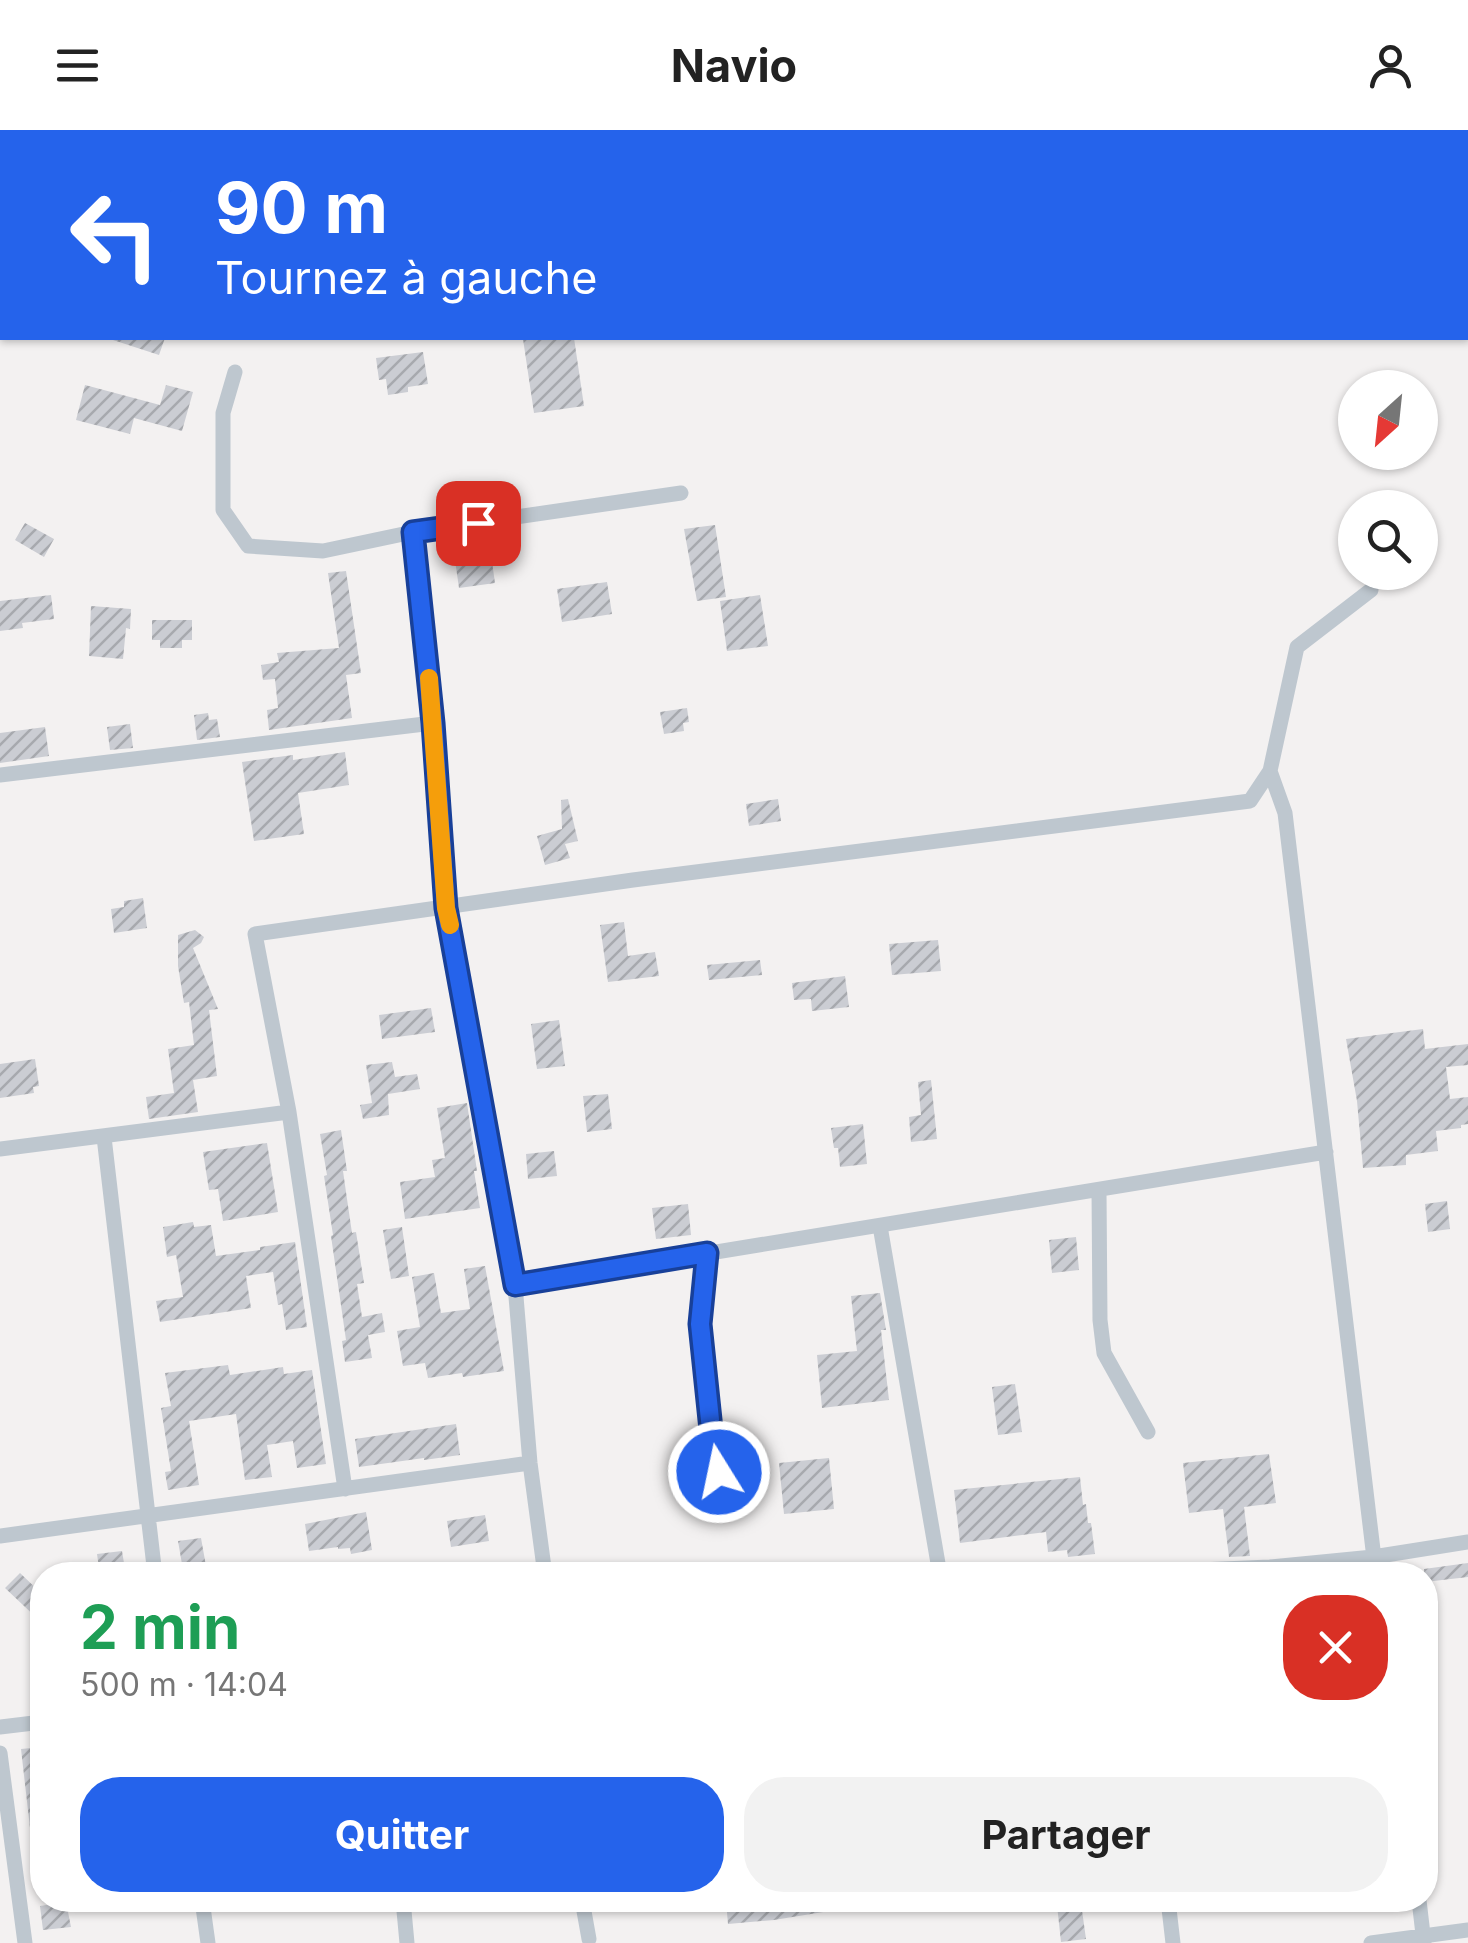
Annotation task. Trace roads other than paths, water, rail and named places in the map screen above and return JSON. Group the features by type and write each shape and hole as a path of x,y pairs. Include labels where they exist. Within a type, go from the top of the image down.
{"street":[{"path":"235,372 223,413 223,510 248,546 323,551 413,532 681,493"},
{"path":"413,532 433,723 446,908 515,1285 530,1464 543,1562"},
{"path":"345,1489 289,1112 255,934 633,880 1250,801 1270,772 1297,647 1372,590"},
{"path":"0,774 433,723"},
{"path":"1270,772 1286,812 1374,1562"},
{"path":"0,1149 289,1112"},
{"path":"104,1137 153,1562"},
{"path":"515,1285 1326,1152"},
{"path":"1099,1190 1104,1354 1148,1432"},
{"path":"880,1226 938,1562"},
{"path":"707,1253 700,1324 712,1439 726,1506"},
{"path":"0,1536 530,1464"},
{"path":"1322,1562 1468,1542"},
{"path":"0,1727 30,1723"},
{"path":"0,1753 26,1943"},
{"path":"204,1912 208,1943"},
{"path":"404,1912 407,1943"},
{"path":"584,1912 590,1939"},
{"path":"1169,1912 1172,1943"},
{"path":"1420,1912 1424,1940"},
{"path":"1371,1943 1424,1940 1468,1930"}]}
